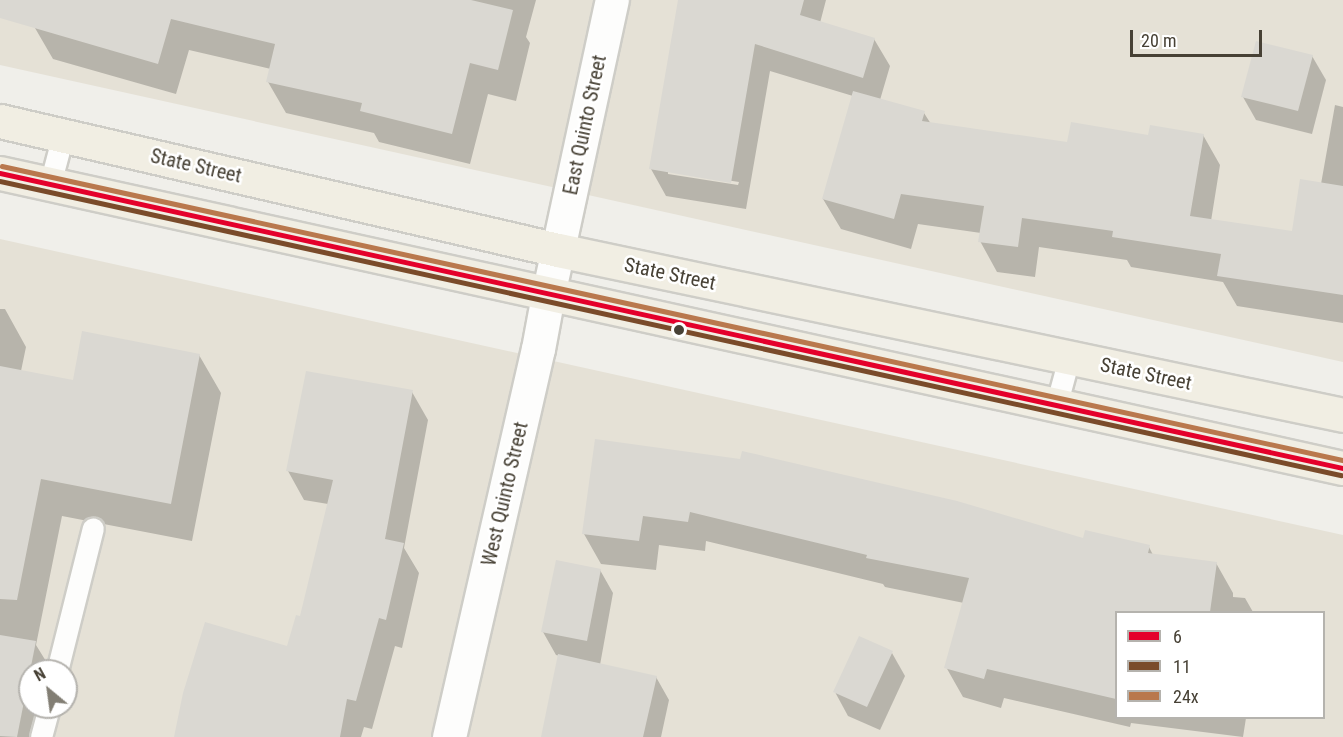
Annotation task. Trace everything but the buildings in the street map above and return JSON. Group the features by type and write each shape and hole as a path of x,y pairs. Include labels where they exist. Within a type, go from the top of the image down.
{"main road":[{"name":"State Street","path":"0,121 558,250 1343,415"},
{"path":"0,173 1343,468"}],"street":[{"name":"East Quinto Street","path":"558,250 612,0"},
{"name":"West Quinto Street","path":"449,737 538,349 558,250"}],"lane":[{"path":"50,184 63,135"},
{"path":"1056,406 1069,358"},
{"path":"60,659 93,528"},
{"path":"41,737 46,719"}],"shaded area":[{"path":"0,0 1343,0 1343,362 0,65"},
{"path":"0,239 1343,535 1343,737 0,737"}],"transit line":[{"name":"24x","path":"2,166 1343,460"},
{"name":"6","path":"0,173 1343,468"},
{"name":"11","path":"0,181 1341,475"}]}
